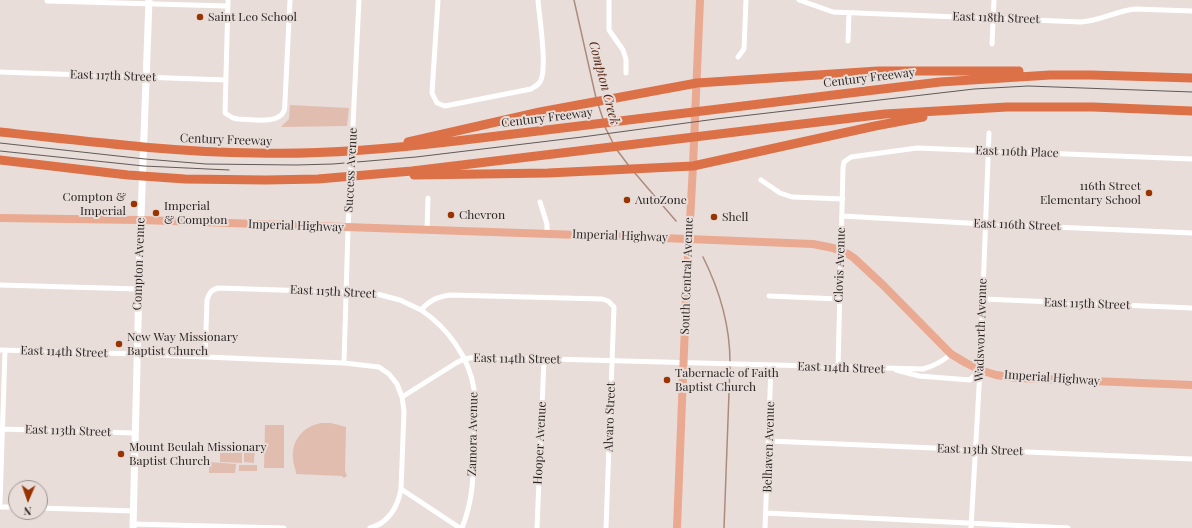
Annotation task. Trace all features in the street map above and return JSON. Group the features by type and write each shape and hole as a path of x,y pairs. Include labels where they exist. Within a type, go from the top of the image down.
{"highway":[{"path":"386,149 418,139 540,112 697,83 885,71 1018,71 1091,75"},
{"name":"Century Freeway","path":"0,132 159,149 256,153 333,152 386,149 563,129 940,82 1009,77 1091,75 1192,78"},
{"path":"0,160 128,175 158,177 240,180 331,178 372,175 862,117 960,109 1050,107 1192,111"},
{"path":"372,175 443,176 693,166 960,109"},
{"path":"0,128 39,136"}],"main road":[{"name":"South Central Avenue","path":"677,528 700,0"},
{"name":"Compton Avenue","path":"133,526 140,220 149,2"},
{"name":"Imperial Highway","path":"0,218 140,220 813,244 848,254 862,264 951,354 980,370 996,375 1017,378 1192,385"}],"street":[{"path":"47,1 227,3 225,113 233,118 271,120 281,115 286,101 290,0"},
{"name":"Success Avenue","path":"344,363 348,228 359,0"},
{"path":"438,0 432,93 437,104 446,106 531,89 540,82 543,69 543,52 538,0"},
{"path":"609,0 609,30 623,50 626,59 626,73"},
{"path":"738,57 744,49 746,0"},
{"name":"East 118th Street","path":"799,0 833,12 1081,22 1092,21 1135,9 1192,11"},
{"path":"992,44 994,0"},
{"path":"848,41 849,13"},
{"name":"East 117th Street","path":"0,72 226,80"},
{"name":"Wadsworth Avenue","path":"972,526 980,370 989,133"},
{"name":"East 116th Place","path":"844,162 851,157 917,148 1192,159"},
{"name":"Clovis Avenue","path":"838,368 840,251 844,162"},
{"path":"761,180 780,193 792,197 843,199"},
{"path":"427,230 428,198"},
{"path":"540,202 547,224 547,234"},
{"name":"East 116th Street","path":"842,216 985,224 1192,232"},
{"path":"0,285 139,289"},
{"name":"East 115th Street","path":"205,357 207,300 210,292 214,289 226,288 373,293 412,305 421,310"},
{"name":"Alvaro Street","path":"421,310 434,298 450,295 602,299 608,301 614,307 606,528"},
{"path":"769,296 839,299"},
{"name":"East 115th Street","path":"983,300 1192,308"},
{"name":"Zamora Avenue","path":"421,310 440,324 456,345 469,368 475,390 476,413 472,496 461,528"},
{"path":"0,503 3,350"},
{"name":"East 114th Street","path":"3,350 344,363 380,367 397,384 402,398 456,363 464,359 476,357 838,368 923,369 933,367 951,354"},
{"name":"Hooper Avenue","path":"537,528 544,359"},
{"name":"Belhaven Avenue","path":"765,528 772,366"},
{"name":"East 114th Street","path":"893,369 919,376 970,380 980,370"},
{"path":"370,528 381,523 393,511 397,505 401,489 404,411 402,398"},
{"name":"East 113th Street","path":"2,429 135,433"},
{"name":"East 113th Street","path":"769,441 1192,459"},
{"path":"401,489 461,528"},
{"path":"48,508 134,511"},
{"path":"766,513 972,526 1068,528"},
{"path":"133,526 284,528"}],"shaded area":[{"path":"290,105 349,108 347,126 281,127 289,119"},
{"path":"321,423 331,423 346,427 345,471 347,476 344,478 342,476 296,474 293,461 293,452 296,440 309,427"},
{"path":"265,425 284,425 284,468 264,468"},
{"path":"220,443 242,444 242,463 220,462"},
{"path":"244,445 255,446 254,463 244,462"},
{"path":"209,462 236,464 235,473 209,473"},
{"path":"239,465 257,465 257,471 239,471"}],"waterway":[{"name":"Compton Creek","path":"574,0 596,98"},
{"name":"Compton Creek","path":"598,104 603,119"},
{"name":"Compton Creek","path":"605,127 613,143"},
{"name":"Compton Creek","path":"617,150 629,166"},
{"name":"Compton Creek","path":"634,172 676,221"},
{"path":"703,257 723,308 730,348 730,362"},
{"path":"724,528 730,366"}],"tram line":[{"path":"0,143 145,159 206,164 333,164 416,157 716,119 974,89 1028,86 1192,92"},
{"path":"0,151 144,166 229,170"}],"place":[{"name":"Saint Leo School","path":"200,17"},
{"name":"116th Street Elementary School","path":"1149,193"},
{"name":"AutoZone","path":"627,200"},
{"name":"Compton & Imperial","path":"134,204"},
{"name":"Imperial & Compton","path":"156,213"},
{"name":"Chevron","path":"451,215"},
{"name":"Shell","path":"714,217"},
{"name":"New Way Missionary Baptist Church","path":"119,344"},
{"name":"Tabernacle of Faith Baptist Church","path":"667,380"},
{"name":"Mount Beulah Missionary Baptist Church","path":"121,454"}]}
